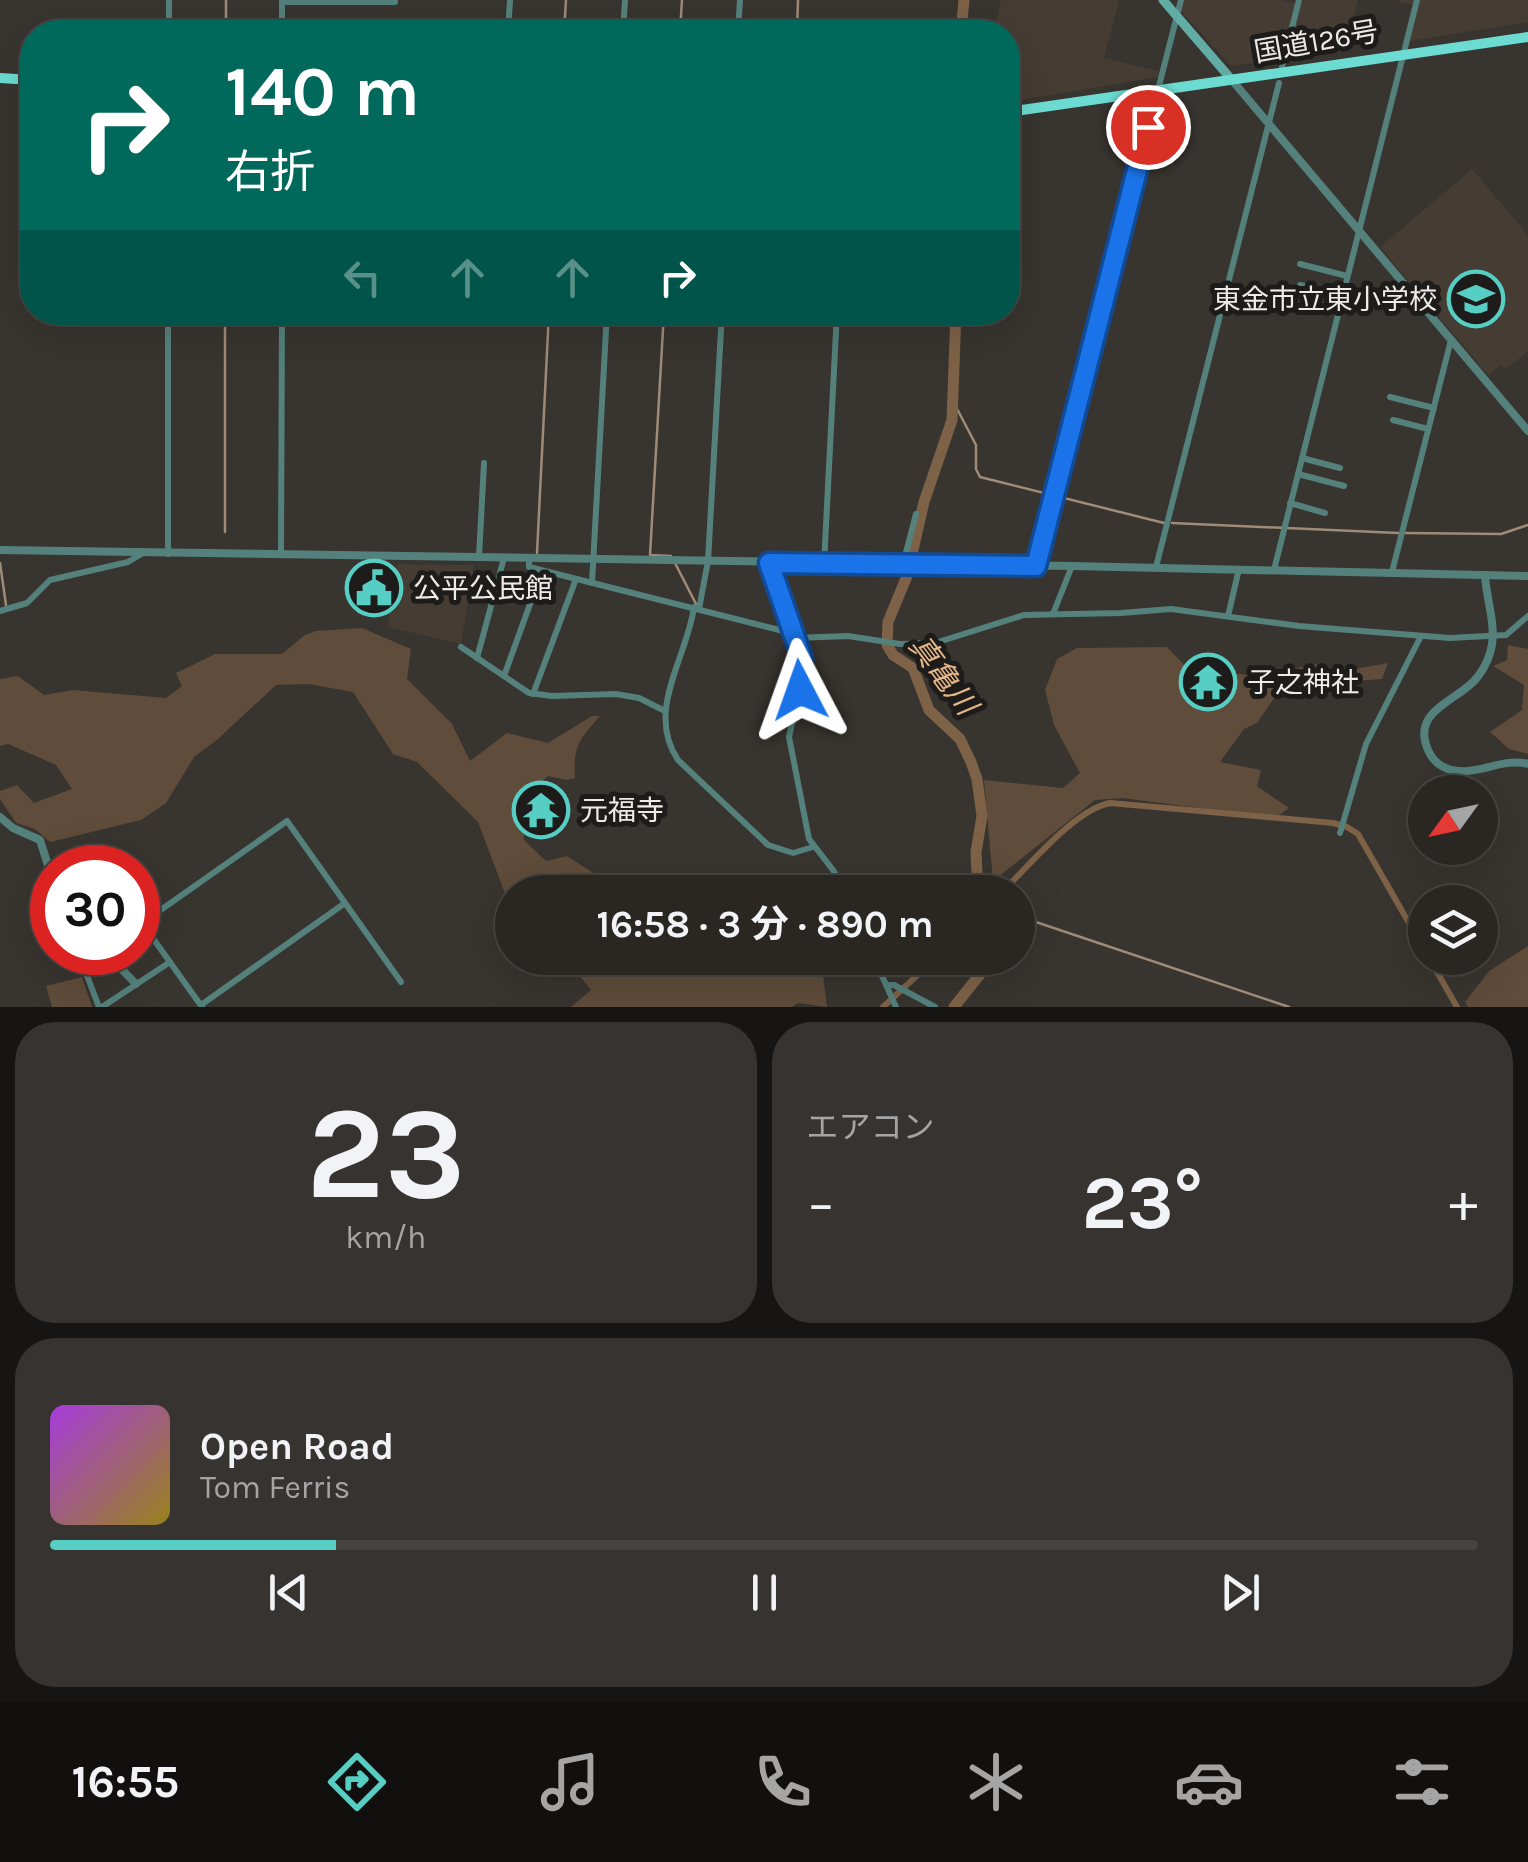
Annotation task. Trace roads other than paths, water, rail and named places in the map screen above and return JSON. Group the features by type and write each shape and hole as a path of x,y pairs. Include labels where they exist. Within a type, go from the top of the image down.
{"highway":[{"name":"国道126号","path":"1020,110 1528,34"},
{"name":"国道126号","path":"1231,79 1282,68 1404,53"}],"main road":[{"path":"1163,0 1231,79"}],"street":[{"path":"1036,566 1180,0"},
{"path":"1282,68 1299,0"},
{"path":"1274,570 1417,0"},
{"path":"282,1 395,2"},
{"path":"1231,79 1528,431"},
{"path":"1156,567 1279,83"},
{"path":"1300,264 1347,276"},
{"path":"1300,285 1342,296"},
{"path":"1308,302 1339,310"},
{"path":"168,325 168,554"},
{"path":"281,554 282,325"},
{"path":"592,582 606,325"},
{"path":"721,325 708,561 666,711 665,736 678,760 768,845 793,853 812,847"},
{"path":"824,564 836,325"},
{"path":"1392,572 1451,340"},
{"path":"1390,396 1434,408"},
{"path":"1393,420 1428,429"},
{"path":"1302,458 1340,468"},
{"path":"479,557 484,463"},
{"path":"1298,474 1344,486"},
{"path":"1290,503 1325,512"},
{"path":"903,564 916,514"},
{"path":"0,550 1528,576"},
{"path":"0,611 27,602 50,580 128,562 143,553"},
{"path":"477,658 504,558"},
{"path":"529,558 529,567 793,636 848,636 900,644 935,643 1024,615 1171,608 1420,636 1510,633 1528,616"},
{"path":"769,563 802,658 802,677 789,737 812,847 836,875"},
{"path":"1053,614 1072,566"},
{"path":"504,676 542,570"},
{"path":"1228,616 1239,570"},
{"path":"1485,575 1493,636 1483,670 1428,717 1425,739 1428,750 1442,766 1456,771 1515,761 1528,764"},
{"path":"533,694 576,579"},
{"path":"1340,833 1366,744 1420,636"},
{"path":"461,648 533,694 616,694 639,698 666,711"},
{"path":"0,816 14,828 40,840 42,845"},
{"path":"160,910 287,821 400,982"},
{"path":"160,949 202,1006 345,903"},
{"path":"86,975 100,1007 170,962"},
{"path":"126,975 136,984"},
{"path":"882,975 896,1007"},
{"path":"886,985 894,985 935,1007"}],"waterway":[{"path":"226,0 226,20"},
{"path":"565,20 566,0"},
{"path":"681,20 682,0"},
{"path":"797,20 798,0"},
{"name":"真亀川","path":"962,20 964,0"},
{"path":"225,325 225,532"},
{"path":"537,553 548,325"},
{"path":"663,325 650,555 671,556"},
{"name":"真亀川","path":"956,325 952,420 924,502 907,576 888,622 887,645 893,655 913,668 929,710 960,739 971,762 982,816 976,852 977,875"},
{"path":"955,405 976,445 980,477 1164,523"},
{"path":"1172,523 1398,533"},
{"path":"1406,533 1501,534 1528,525"},
{"path":"0,563 6,605"},
{"path":"675,563 696,604"},
{"path":"1019,875 1067,827 1110,803 1333,823 1358,834 1408,921"},
{"path":"1035,922 1289,1007"},
{"path":"883,1007 918,975"},
{"name":"真亀川","path":"954,1007 979,975"},
{"path":"1439,975 1457,1007"}],"place":[{"name":"東金市立東小学校","path":"1476,299"},
{"name":"公平公民館","path":"374,588"},
{"name":"子之神社","path":"1208,682"},
{"name":"元福寺","path":"541,810"}]}
